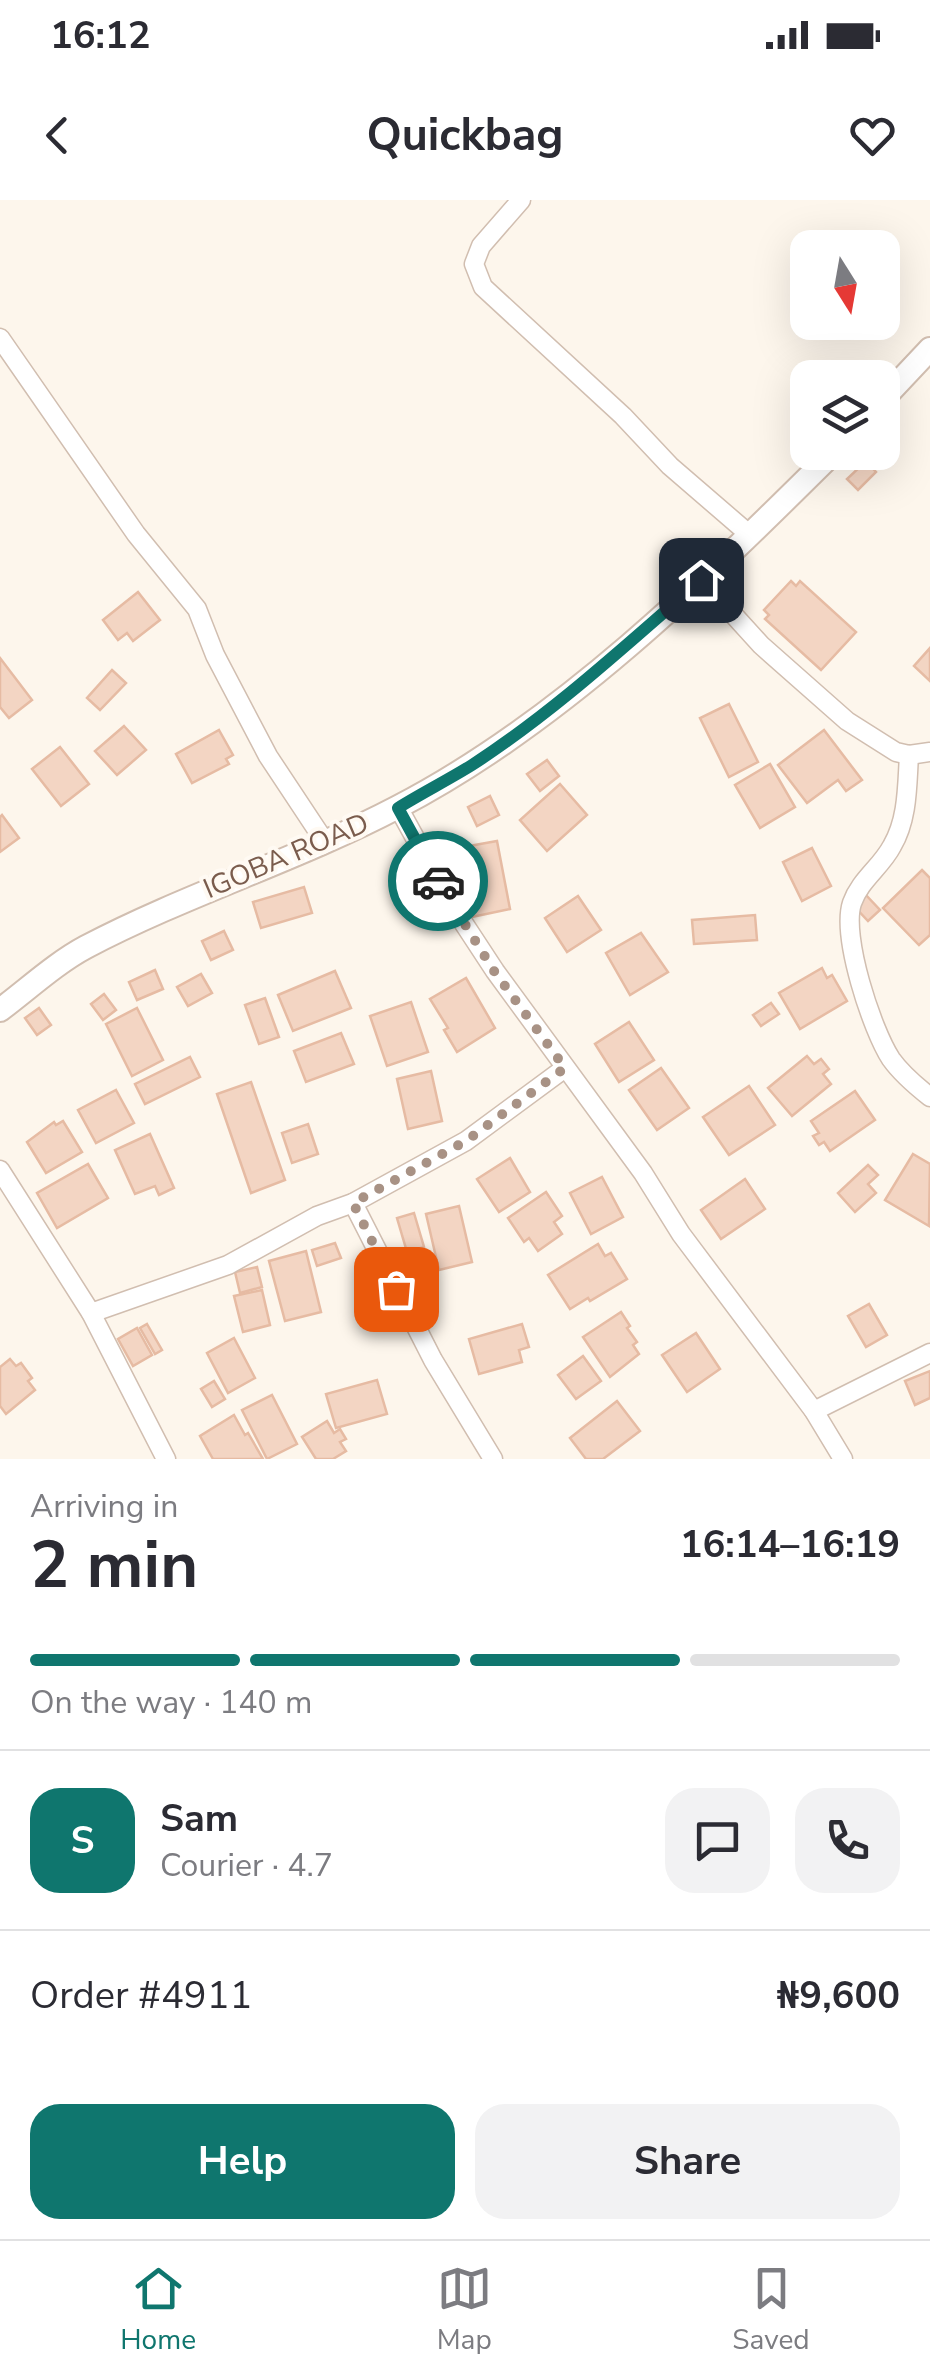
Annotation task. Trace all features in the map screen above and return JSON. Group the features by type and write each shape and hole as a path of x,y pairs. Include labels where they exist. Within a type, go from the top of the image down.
{"street":[{"path":"521,200 480,246 474,264 484,287 623,416 670,466 750,535"},
{"path":"0,338 125,520 197,609 215,655 268,756 324,842"},
{"path":"900,381 930,349"},
{"name":"IGOBA ROAD","path":"0,1010 82,949 398,808 472,765 586,679 701,580 816,470"},
{"path":"701,580 792,675 846,720 896,752 909,756 930,752"},
{"path":"909,756 901,824 892,846 856,892 848,917 860,976 879,1037 893,1062 930,1096"},
{"path":"398,808 453,907 643,1173 681,1234 814,1411 843,1459"},
{"path":"91,1313 228,1265 316,1216 353,1203 466,1141 565,1068"},
{"path":"0,1170 91,1313 166,1459"},
{"path":"353,1203 417,1332 493,1459"},
{"path":"814,1411 930,1353"}],"building":[{"path":"856,470 876,472 858,490 847,479"},
{"path":"791,581 796,586 800,581 856,632 821,670 765,619 769,615 764,610"},
{"path":"138,592 160,620 133,641 127,633 118,640 103,620"},
{"path":"930,648 930,681 914,666"},
{"path":"0,658 32,700 9,718 0,707"},
{"path":"112,670 126,683 100,710 87,698"},
{"path":"729,704 758,762 729,777 700,718"},
{"path":"124,726 146,750 117,775 95,751"},
{"path":"219,730 233,755 226,759 229,764 192,783 176,754"},
{"path":"824,730 862,780 846,791 838,780 807,803 778,765"},
{"path":"60,747 89,784 61,806 32,769"},
{"path":"547,760 559,776 540,791 527,774"},
{"path":"770,764 795,807 760,828 735,785"},
{"path":"560,784 587,815 547,851 520,820"},
{"path":"490,796 499,815 477,826 468,807"},
{"path":"0,817 19,838 0,852"},
{"path":"497,841 510,909 472,917 458,848"},
{"path":"812,848 831,886 802,901 783,862"},
{"path":"922,870 930,878 930,935 919,945 883,908"},
{"path":"304,887 312,913 261,928 253,902"},
{"path":"865,894 880,910 868,921 853,905"},
{"path":"578,896 601,930 567,952 545,918"},
{"path":"755,915 757,940 694,944 692,920"},
{"path":"224,931 233,950 211,960 202,941"},
{"path":"641,933 668,972 630,995 606,953"},
{"path":"822,968 827,978 832,975 847,1001 800,1029 779,993"},
{"path":"155,970 163,989 137,1000 129,982"},
{"path":"335,971 351,1008 293,1031 278,995"},
{"path":"201,974 212,993 188,1006 177,987"},
{"path":"466,978 495,1028 457,1052 430,999"},
{"path":"104,994 116,1010 103,1020 91,1004"},
{"path":"265,998 279,1037 259,1044 245,1005"},
{"path":"411,1002 428,1052 387,1066 370,1016"},
{"path":"771,1003 779,1014 761,1026 753,1015"},
{"path":"39,1008 51,1025 37,1035 25,1018"},
{"path":"137,1008 163,1060 132,1076 106,1024"},
{"path":"629,1022 654,1060 619,1082 595,1044"},
{"path":"341,1033 354,1064 306,1082 294,1051"},
{"path":"807,1056 814,1064 821,1059 829,1069 823,1074 831,1084 792,1116 768,1088"},
{"path":"190,1057 200,1077 145,1104 135,1084"},
{"path":"661,1068 689,1108 657,1130 629,1090"},
{"path":"431,1071 442,1121 408,1129 397,1079"},
{"path":"251,1082 285,1180 251,1193 217,1094"},
{"path":"749,1086 775,1125 729,1155 703,1117"},
{"path":"116,1090 134,1123 96,1143 78,1110"},
{"path":"855,1091 875,1120 830,1151 813,1136 819,1133 811,1121"},
{"path":"63,1121 82,1152 46,1173 27,1142 54,1122 56,1125"},
{"path":"308,1124 318,1154 292,1163 282,1133"},
{"path":"150,1134 174,1188 159,1195 155,1186 135,1194 115,1150"},
{"path":"913,1154 930,1164 929,1226 885,1200"},
{"path":"510,1158 530,1192 499,1212 477,1179"},
{"path":"88,1164 108,1198 57,1228 37,1193"},
{"path":"868,1165 878,1175 868,1184 876,1193 855,1212 838,1193"},
{"path":"602,1177 623,1217 591,1234 570,1193"},
{"path":"745,1179 765,1209 721,1239 701,1210"},
{"path":"546,1192 562,1216 554,1222 562,1234 538,1251 529,1238 524,1242 508,1218"},
{"path":"459,1206 472,1262 439,1270 426,1214"},
{"path":"414,1213 424,1247 407,1252 397,1218"},
{"path":"335,1243 341,1258 317,1266 312,1250"},
{"path":"598,1244 605,1256 611,1253 627,1279 570,1309 548,1275"},
{"path":"306,1251 321,1312 285,1321 269,1261"},
{"path":"257,1267 262,1287 240,1293 235,1272"},
{"path":"262,1290 270,1325 243,1332 234,1296"},
{"path":"869,1304 887,1335 866,1347 848,1316"},
{"path":"621,1312 639,1354 610,1377 583,1337"},
{"path":"147,1324 162,1350 155,1354 140,1328"},
{"path":"522,1324 529,1347 519,1350 522,1362 479,1374 469,1339"},
{"path":"137,1328 152,1355 133,1366 118,1339"},
{"path":"696,1333 720,1369 687,1392 662,1355"},
{"path":"234,1338 255,1378 228,1393 207,1353"},
{"path":"583,1356 601,1381 576,1399 558,1375"},
{"path":"10,1359 16,1366 21,1363 35,1390 6,1414 0,1406 0,1367"},
{"path":"930,1371 930,1398 915,1405 905,1381"},
{"path":"377,1380 387,1414 336,1428 326,1394"},
{"path":"214,1381 225,1399 212,1407 201,1389"},
{"path":"272,1395 297,1444 267,1459 242,1410"},
{"path":"617,1401 640,1431 603,1459 586,1459 570,1438"},
{"path":"234,1415 263,1459 213,1459 200,1436"},
{"path":"327,1421 334,1433 340,1429 346,1439 340,1442 346,1451 333,1459 316,1459 302,1437"}],"way so far":[{"path":"396,1289 353,1203 466,1141 565,1068 494,971 438,881"}],"route":[{"path":"438,881 398,808 472,765 528,724 701,580"}]}
